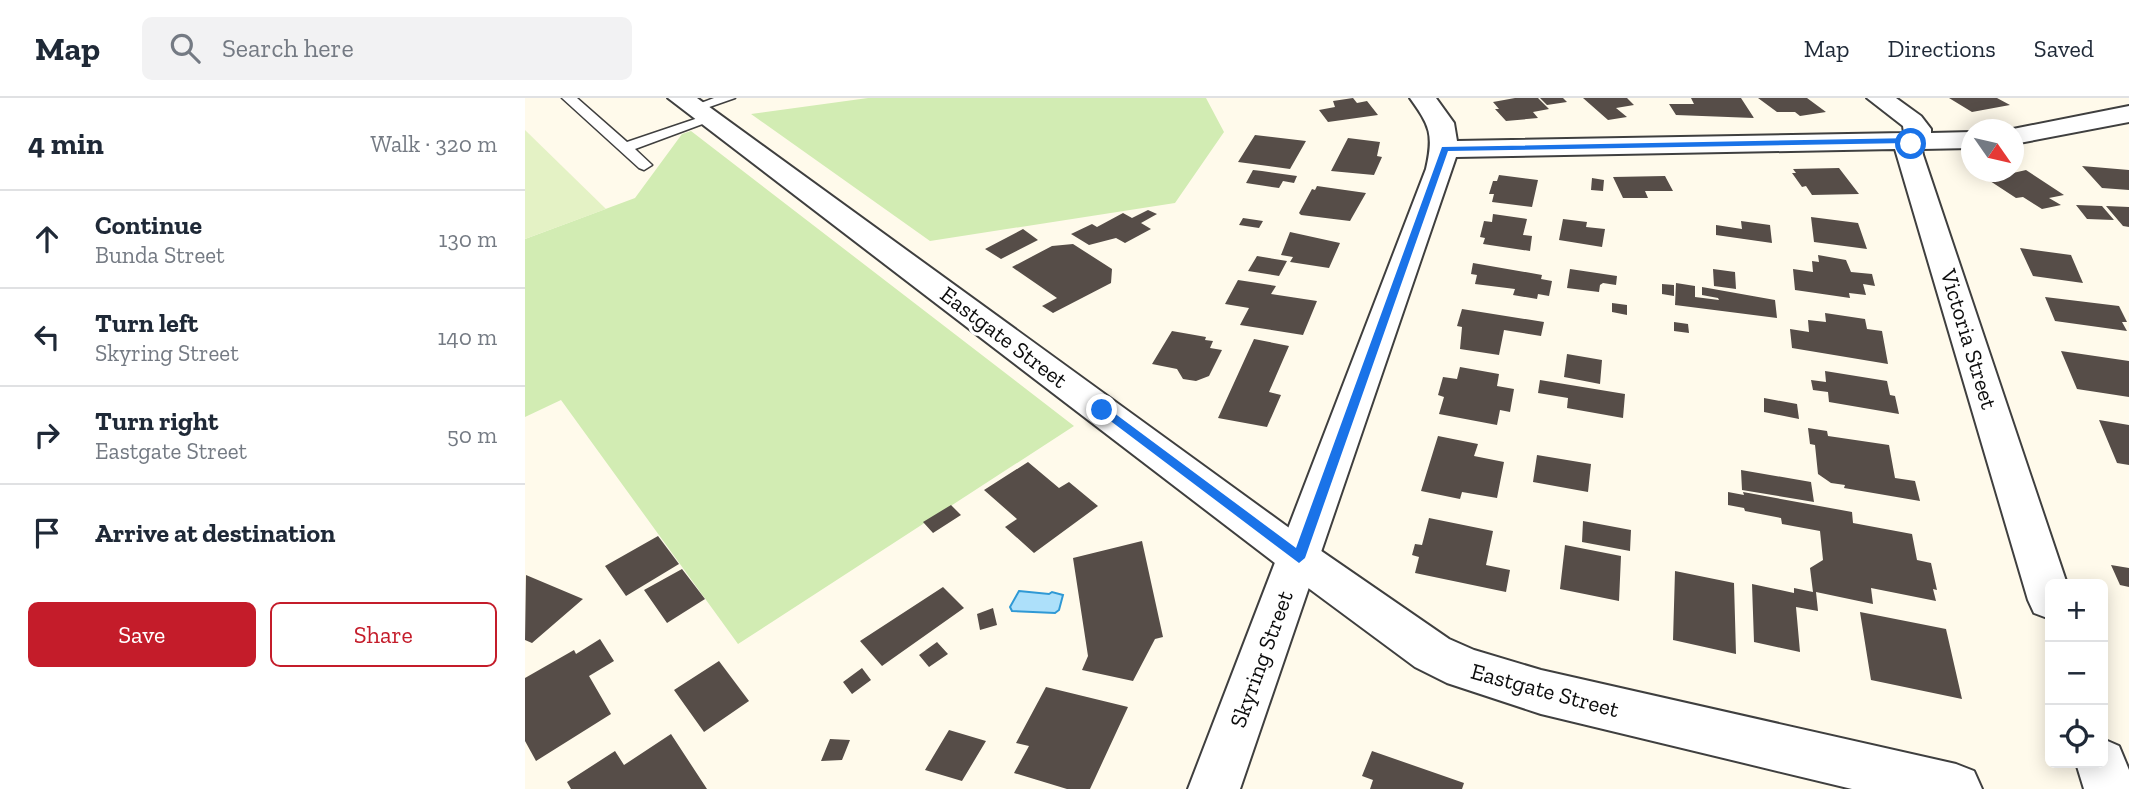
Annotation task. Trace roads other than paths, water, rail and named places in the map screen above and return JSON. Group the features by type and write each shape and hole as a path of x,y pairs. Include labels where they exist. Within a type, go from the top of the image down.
{"street":[{"path":"1423,98 1445,129 1445,149 1961,140"},
{"name":"Victoria Street","path":"1880,98 1912,121 1919,133 1908,147 1909,155 2045,584"},
{"name":"Eastgate Street","path":"703,106 1299,558 1432,653 1477,673 1541,692 1956,789"},
{"path":"2024,134 2129,114"},
{"name":"Skyring Street","path":"1213,789 1255,670 1299,558 1445,149"},
{"path":"2103,768 2110,789"}],"lane":[{"path":"569,98 644,165"},
{"path":"625,148 703,106"}],"water":[{"path":"1019,591 1063,595 1059,610 1055,613 1012,611 1010,607"}]}
